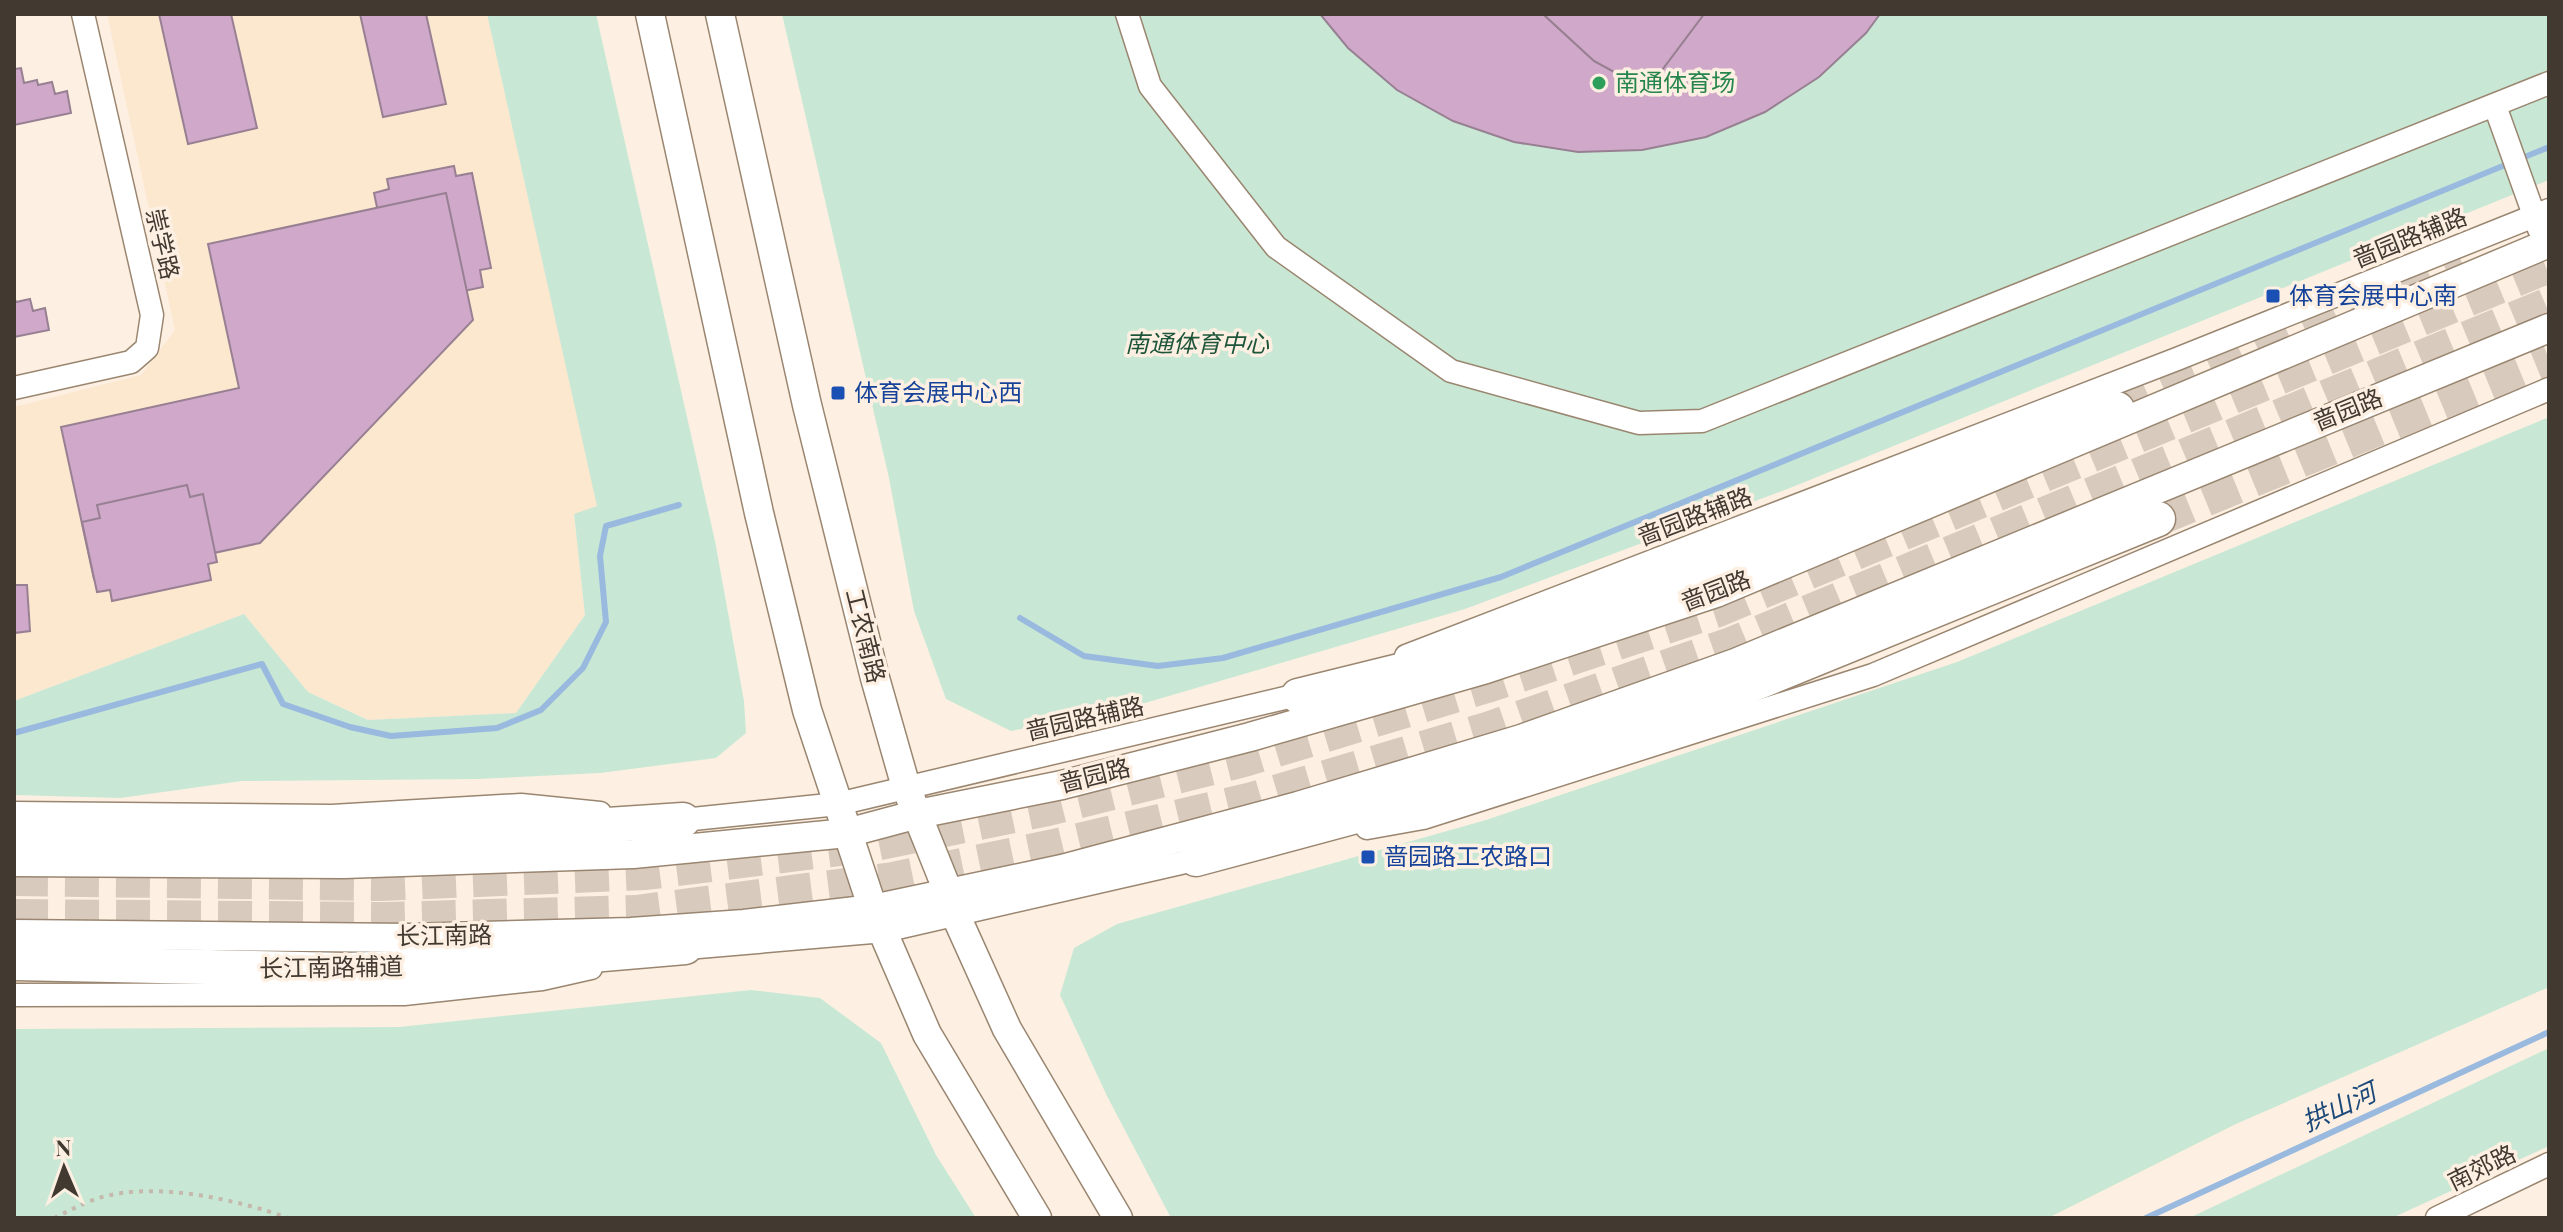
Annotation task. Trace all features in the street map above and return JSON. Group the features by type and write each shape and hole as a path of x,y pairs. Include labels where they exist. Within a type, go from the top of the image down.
{"highway":[{"path":"1298,696 1448,659 1703,571 2117,409"},
{"path":"1196,859 1475,784 1692,709 2158,519"},
{"path":"14,835 366,841 683,820"},
{"path":"14,963 346,970 476,965 685,947"}],"main road":[{"path":"650,14 759,513 807,710 878,920 927,1034 1037,1218"},
{"name":"工农南路","path":"720,14 807,405 875,678 906,787 952,905 1007,1029 1118,1218"},
{"name":"啬园路","path":"847,833 918,814 1062,785 1250,737 1486,669 1716,593 2547,244"},
{"name":"啬园路","path":"878,920 952,905 1062,869 1298,806 1564,724 1735,663 2549,328"},
{"path":"14,862 344,864 498,859 633,854 847,833"},
{"name":"长江南路","path":"14,934 410,938 631,932 744,924 878,920"}],"street":[{"name":"崇学路","path":"14,388 131,362 147,348 152,315 83,14"},
{"path":"1127,14 1150,86 1276,247 1451,371 1639,423 1702,421 2549,83"},
{"path":"2495,106 2542,213 2547,244"},
{"name":"啬园路辅路","path":"838,804 1298,696 2177,359 2542,213"},
{"path":"952,905 1423,818 1873,675 2549,389"},
{"path":"14,813 332,816 521,805 683,820 838,804"},
{"name":"长江南路辅道","path":"14,995 404,994 542,979 685,947 878,920"},
{"name":"南郊路","path":"2437,1218 2549,1164"}],"path":[{"path":"54,1218 101,1197 145,1191 244,1204 288,1218"}],"shaded area":[{"path":"107,14 487,14 598,507 574,515 585,615 516,713 369,720 308,692 244,614 14,701 14,407 141,375 175,330"}],"green space":[{"path":"487,14 596,14 715,541 744,701 746,733 716,758 600,773 477,779 242,781 120,798 14,795 14,701 244,614 308,692 368,720 516,713 585,615 574,514 597,506"},
{"name":"南通体育中心","path":"782,14 2549,14 2549,180 1790,488 1465,609 1128,708 1011,731 946,699 914,611 889,478"},
{"path":"2549,417 2549,987 2236,1124 2048,1218 1171,1218 1107,1096 1060,995 1074,948 1117,924 1486,820 1957,662"},
{"path":"751,990 820,998 881,1043 936,1155 976,1218 14,1218 14,1029 399,1027"},
{"path":"2549,1048 2549,1146 2392,1218 2189,1218"}],"building":[{"path":"159,14 231,14 257,128 188,144"},
{"path":"360,14 426,14 446,104 383,117"},
{"name":"南通体育场","path":"1320,14 1543,14 1594,61 1647,90 1704,14 1880,14 1866,33 1819,77 1765,112 1706,137 1642,150 1578,152 1514,142 1453,121 1397,90 1348,48"},
{"path":"1543,14 1704,14 1647,90 1594,61"},
{"path":"21,68 24,83 37,80 38,85 52,82 55,94 67,91 71,113 14,125 14,69"},
{"path":"454,166 456,176 472,173 491,268 480,270 483,287 411,302 408,286 394,289 374,193 389,189 387,179"},
{"path":"446,193 473,320 260,543 94,579 61,427 239,388 208,244"},
{"path":"14,297 16,302 30,299 33,311 45,308 49,330 14,337"},
{"path":"187,485 190,497 203,494 217,562 208,564 211,580 112,601 110,590 97,592 82,522 100,518 97,505"},
{"path":"14,585 27,585 30,631 14,633"}],"waterway":[{"path":"1020,618 1084,656 1158,666 1223,658 1501,577 2549,147"},
{"path":"14,733 262,664 283,704 350,727 391,736 497,728 541,710 583,668 606,622 600,556 606,526 679,505"},
{"name":"拱山河","path":"2146,1218 2549,1032"}],"tunnel":[{"path":"2117,409 2459,256"},
{"path":"14,879 380,884 646,873 871,845 1048,809 1244,760 1487,686 1718,610 2549,266"},
{"path":"14,916 385,919 636,912 893,879 1054,846 1252,799 1490,728 1731,644 2549,304"},
{"path":"2158,519 2549,359"}],"place":[{"name":"南通体育场","path":"1599,83"},
{"name":"体育会展中心南","path":"2273,296"},
{"name":"体育会展中心西","path":"838,393"},
{"name":"啬园路工农路口","path":"1368,857"}]}
